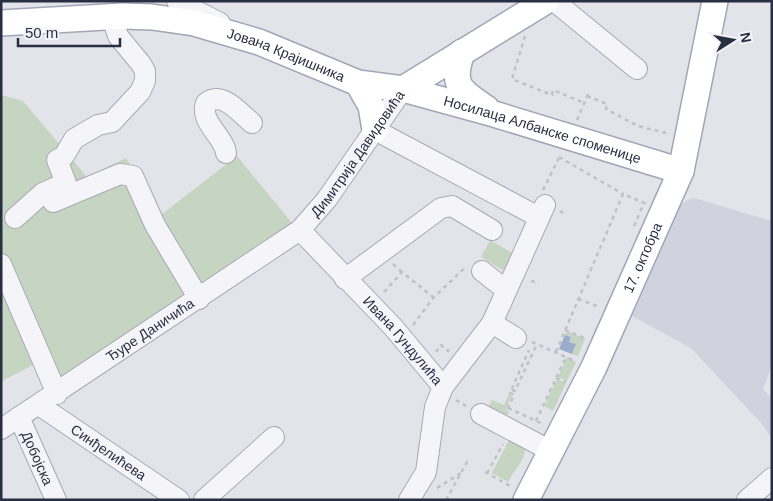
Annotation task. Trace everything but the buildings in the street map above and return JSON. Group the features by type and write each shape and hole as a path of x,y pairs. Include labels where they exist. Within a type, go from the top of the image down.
{"main road":[{"name":"17. октобра","path":"526,500 594,367 654,207 681,172 715,1"},
{"name":"Димитрија Давидовића","path":"403,89 545,4"},
{"path":"1,23 112,17 176,20 228,32"},
{"name":"Јована Крајишника","path":"228,32 269,45 358,83 403,89"},
{"path":"462,52 456,80 465,93 494,114"},
{"path":"358,83 371,106 375,130"},
{"name":"Носилаца Албанске споменице","path":"403,89 494,114 564,147 681,172"}],"street":[{"name":"Јована Крајишника","path":"178,1 220,23 228,32"},
{"path":"545,4 637,69"},
{"path":"8,221 43,193 66,183 58,160 64,156 74,139 98,125 112,122 142,87 145,71 118,36 112,17"},
{"name":"Димитрија Давидовића","path":"300,230 327,199 403,89"},
{"path":"226,153 225,146 208,120 204,109 206,103 214,99 228,102 252,123"},
{"path":"375,130 538,209 492,322 443,387"},
{"path":"8,221 120,174 133,176 155,225 199,298"},
{"path":"345,279 441,208 452,206 492,230"},
{"name":"Ивана Гундулића","path":"300,230 392,327 443,387 435,407 426,472 409,500"},
{"name":"Ђуре Даничића","path":"1,429 57,394 300,230"},
{"path":"1,264 57,394"},
{"path":"482,271 506,290"},
{"path":"492,322 516,338"},
{"name":"Синђелићева","path":"39,405 179,500"},
{"path":"481,414 506,423 551,451"},
{"name":"Добојска","path":"19,417 56,500"},
{"path":"204,500 274,437"},
{"path":"747,500 772,478"}],"path":[{"path":"545,4 512,79 552,95 553,90 584,104"},
{"path":"538,209 589,92"},
{"path":"587,96 608,104 606,109 638,126 689,138"},
{"path":"564,147 623,194 654,207 634,227"},
{"path":"556,352 623,194"},
{"path":"398,268 434,297"},
{"path":"378,286 384,293 402,272"},
{"path":"416,331 412,327 434,297 462,272"},
{"path":"528,287 531,279 539,282"},
{"path":"578,299 600,307"},
{"path":"597,315 603,299"},
{"path":"565,330 587,339"},
{"path":"584,347 590,331"},
{"path":"496,478 486,473 506,423 514,395 510,393 511,390 532,342 577,362 580,354"},
{"path":"430,358 441,345 448,351 453,344"},
{"path":"511,390 515,391 537,344"},
{"path":"536,421 566,357"},
{"path":"524,362 528,364"},
{"path":"506,423 526,416"},
{"path":"446,500 468,463"},
{"path":"435,490 461,472"}],"shaded area":[{"path":"694,198 772,221 772,364 763,390 772,397 772,440 763,425 691,348 632,316 681,205 687,200"}],"green space":[{"path":"1,95 23,101 87,177 126,158 162,214 237,156 292,223 251,254 51,386 37,363 2,381"},
{"path":"490,240 519,257 511,275 481,257"},
{"path":"567,331 585,339 578,356 572,354 575,344 569,342 571,337 565,335"},
{"path":"567,357 576,362 567,381 558,377"},
{"path":"557,379 566,383 553,411 544,406"},
{"path":"509,394 512,395 506,410 509,412 504,421 486,412 492,400 504,405"},
{"path":"511,436 525,444 525,450 522,459 508,482 492,473"}],"water":[{"path":"565,335 571,337 569,342 576,344 572,354 559,349"}]}
